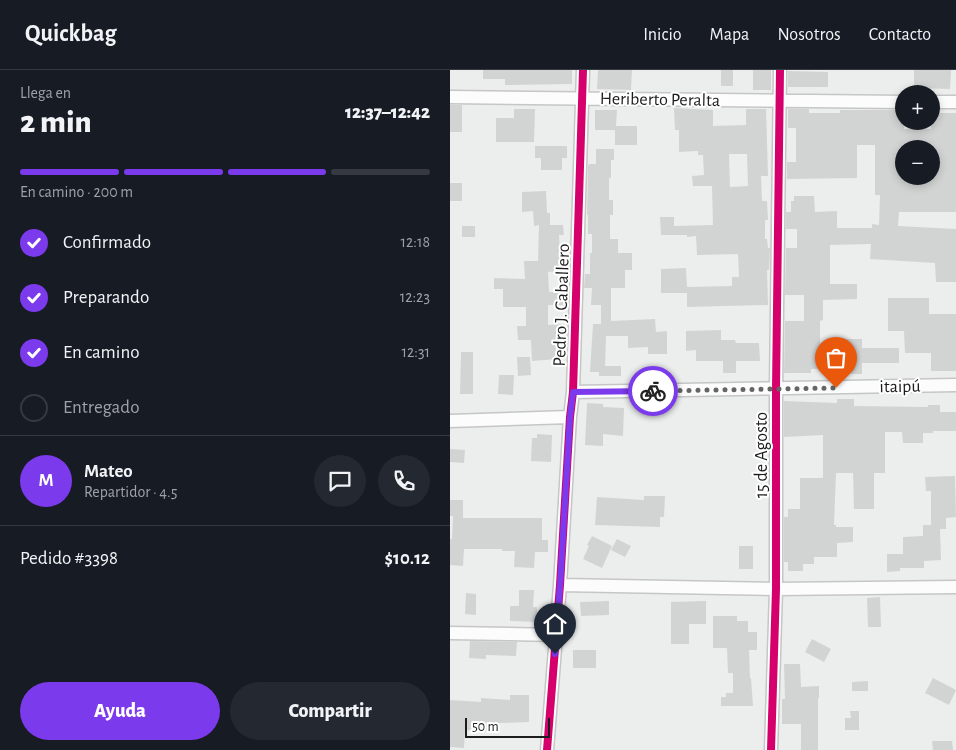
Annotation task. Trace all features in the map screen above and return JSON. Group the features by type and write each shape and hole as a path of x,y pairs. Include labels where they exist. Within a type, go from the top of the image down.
{"street":[{"name":"Pedro J. Caballero","path":"546,750 560,586 573,392 583,70"},
{"name":"15 de Agosto","path":"772,750 776,589 776,389 780,70"},
{"name":"Heriberto Peralta","path":"450,97 895,102"},
{"path":"940,102 956,102"},
{"name":"itaipú","path":"573,392 956,385"},
{"path":"450,421 570,417"},
{"path":"560,586 776,589 956,587"},
{"path":"450,633 556,635"}],"building":[{"path":"483,70 572,70 572,84 505,85 505,79 483,79"},
{"path":"598,70 632,70 631,90 597,89"},
{"path":"721,70 733,70 733,86 721,86"},
{"path":"753,70 771,70 771,90 753,90"},
{"path":"914,70 951,70 950,89 940,89 940,85 914,85"},
{"path":"788,71 828,72 828,87 788,87"},
{"path":"450,105 462,105 462,132 450,132"},
{"path":"674,108 713,110 713,126 746,125 746,109 766,109 768,176 761,176 762,201 767,201 768,220 765,220 765,239 767,239 768,248 770,248 769,270 767,270 768,305 687,307 687,293 661,293 661,269 686,268 687,287 732,286 732,277 739,277 738,254 697,255 696,236 661,235 660,217 674,217 674,226 713,225 712,186 693,186 692,176 704,175 703,155 698,155 698,151 679,152 679,130 675,130","holes":["729,154 747,154 748,186 730,187"]},
{"path":"514,109 535,109 534,142 496,142 496,118 514,118"},
{"path":"788,109 809,109 809,113 840,113 840,110 895,110 895,130 940,130 940,113 956,113 956,212 899,212 898,226 956,229 956,282 936,282 935,263 870,259 871,244 830,245 830,284 857,284 857,299 823,300 823,320 820,321 820,352 842,352 842,339 862,339 862,348 899,348 899,363 862,363 862,374 851,374 851,368 811,369 811,373 784,373 785,321 804,321 804,295 785,295 786,248 797,248 797,229 786,229 786,212 791,212 791,201 794,201 794,196 814,196 815,212 837,211 837,228 872,228 872,224 879,225 880,195 875,195 875,145 857,145 857,178 787,179 787,162 796,162 796,128 788,128"},
{"path":"595,110 617,110 616,126 637,126 637,145 615,145 615,130 595,130"},
{"path":"535,146 567,146 567,158 562,158 562,170 541,170 541,158 535,158"},
{"path":"596,149 614,149 614,160 611,160 611,178 609,178 609,200 613,200 613,215 610,215 610,239 618,239 618,253 632,253 632,270 625,270 625,288 611,288 611,321 655,319 656,332 667,331 667,354 648,354 648,347 628,348 628,336 606,336 605,366 621,366 621,376 599,376 599,372 590,372 593,324 601,324 601,305 591,305 592,288 584,288 585,274 590,274 590,253 592,253 592,234 588,234 587,215 588,166 589,164 596,164"},
{"path":"450,183 462,183 462,201 450,201"},
{"path":"546,191 547,213 550,213 550,225 563,225 564,235 559,235 561,271 548,272 549,292 563,292 563,305 548,305 548,325 562,324 563,339 555,339 557,359 532,361 531,340 518,340 517,326 526,326 526,307 503,307 503,289 494,289 494,278 525,279 524,261 538,261 539,225 534,226 533,211 522,212 522,192"},
{"path":"462,226 475,226 475,237 462,237"},
{"path":"888,298 929,298 929,314 956,314 956,371 931,371 931,353 905,353 904,331 888,331"},
{"path":"721,330 721,340 735,340 736,343 759,343 760,361 736,361 736,373 723,373 723,361 696,361 696,350 686,351 686,331"},
{"path":"461,352 473,352 473,394 460,394"},
{"path":"517,357 530,357 531,375 518,376"},
{"path":"499,375 514,375 513,395 498,394"},
{"path":"837,399 854,399 854,406 928,407 928,405 940,405 940,412 956,412 956,431 923,433 923,443 903,443 902,432 885,432 885,473 874,473 874,509 854,509 853,473 836,473 834,525 836,527 853,527 853,542 837,543 837,557 814,557 814,564 803,564 803,571 788,571 788,562 784,562 784,517 788,517 788,509 800,509 800,478 823,478 823,435 784,437 784,401 837,403"},
{"path":"587,403 603,404 603,407 624,408 623,436 603,434 603,446 585,445"},
{"path":"537,434 552,435 551,462 531,461 532,438 537,438"},
{"path":"450,449 465,450 464,463 450,462"},
{"path":"955,476 956,517 946,518 946,529 940,529 941,560 924,561 924,568 900,568 900,571 887,572 887,554 903,554 903,537 923,536 923,525 931,525 931,491 926,491 925,477"},
{"path":"644,496 665,496 664,517 660,517 660,527 595,525 597,497 644,500"},
{"path":"450,500 463,500 463,518 542,518 542,540 548,540 548,552 535,552 534,568 514,567 515,551 464,549 463,566 450,565 450,539 452,539 453,516 450,516"},
{"path":"592,536 612,546 602,568 583,559"},
{"path":"617,539 631,546 625,557 611,550"},
{"path":"739,546 753,546 753,569 739,569"},
{"path":"519,590 534,590 533,607 537,607 537,622 510,621 510,606 519,606"},
{"path":"466,593 476,594 476,615 465,614"},
{"path":"880,597 881,627 868,627 867,598"},
{"path":"609,601 609,615 581,616 580,602"},
{"path":"706,601 706,624 689,624 689,644 671,644 671,602"},
{"path":"713,616 737,616 737,621 748,621 748,632 757,632 757,650 749,650 753,706 721,706 721,697 726,697 726,693 733,693 733,673 728,673 727,648 713,648"},
{"path":"812,639 831,649 824,662 805,652"},
{"path":"470,641 517,642 516,656 486,655 486,659 469,658"},
{"path":"573,650 596,650 596,668 573,668"},
{"path":"784,664 800,664 801,687 819,686 818,750 801,750 801,724 782,724 782,699 785,699"},
{"path":"933,678 956,690 949,705 925,693"},
{"path":"868,681 868,691 852,691 852,682"},
{"path":"510,695 529,695 529,722 499,723 498,732 465,730 464,748 450,747 450,700 481,702 481,698 510,700"},
{"path":"850,711 859,711 859,730 845,730 845,718 851,718"},
{"path":"932,741 952,741 953,750 933,750"}],"cycle path":[{"path":"547,750 573,392 583,70"},
{"path":"771,750 776,589 776,389 780,70"}],"way so far":[{"path":"653,391 836,388"}],"route":[{"path":"555,654 573,392 653,391"}]}
